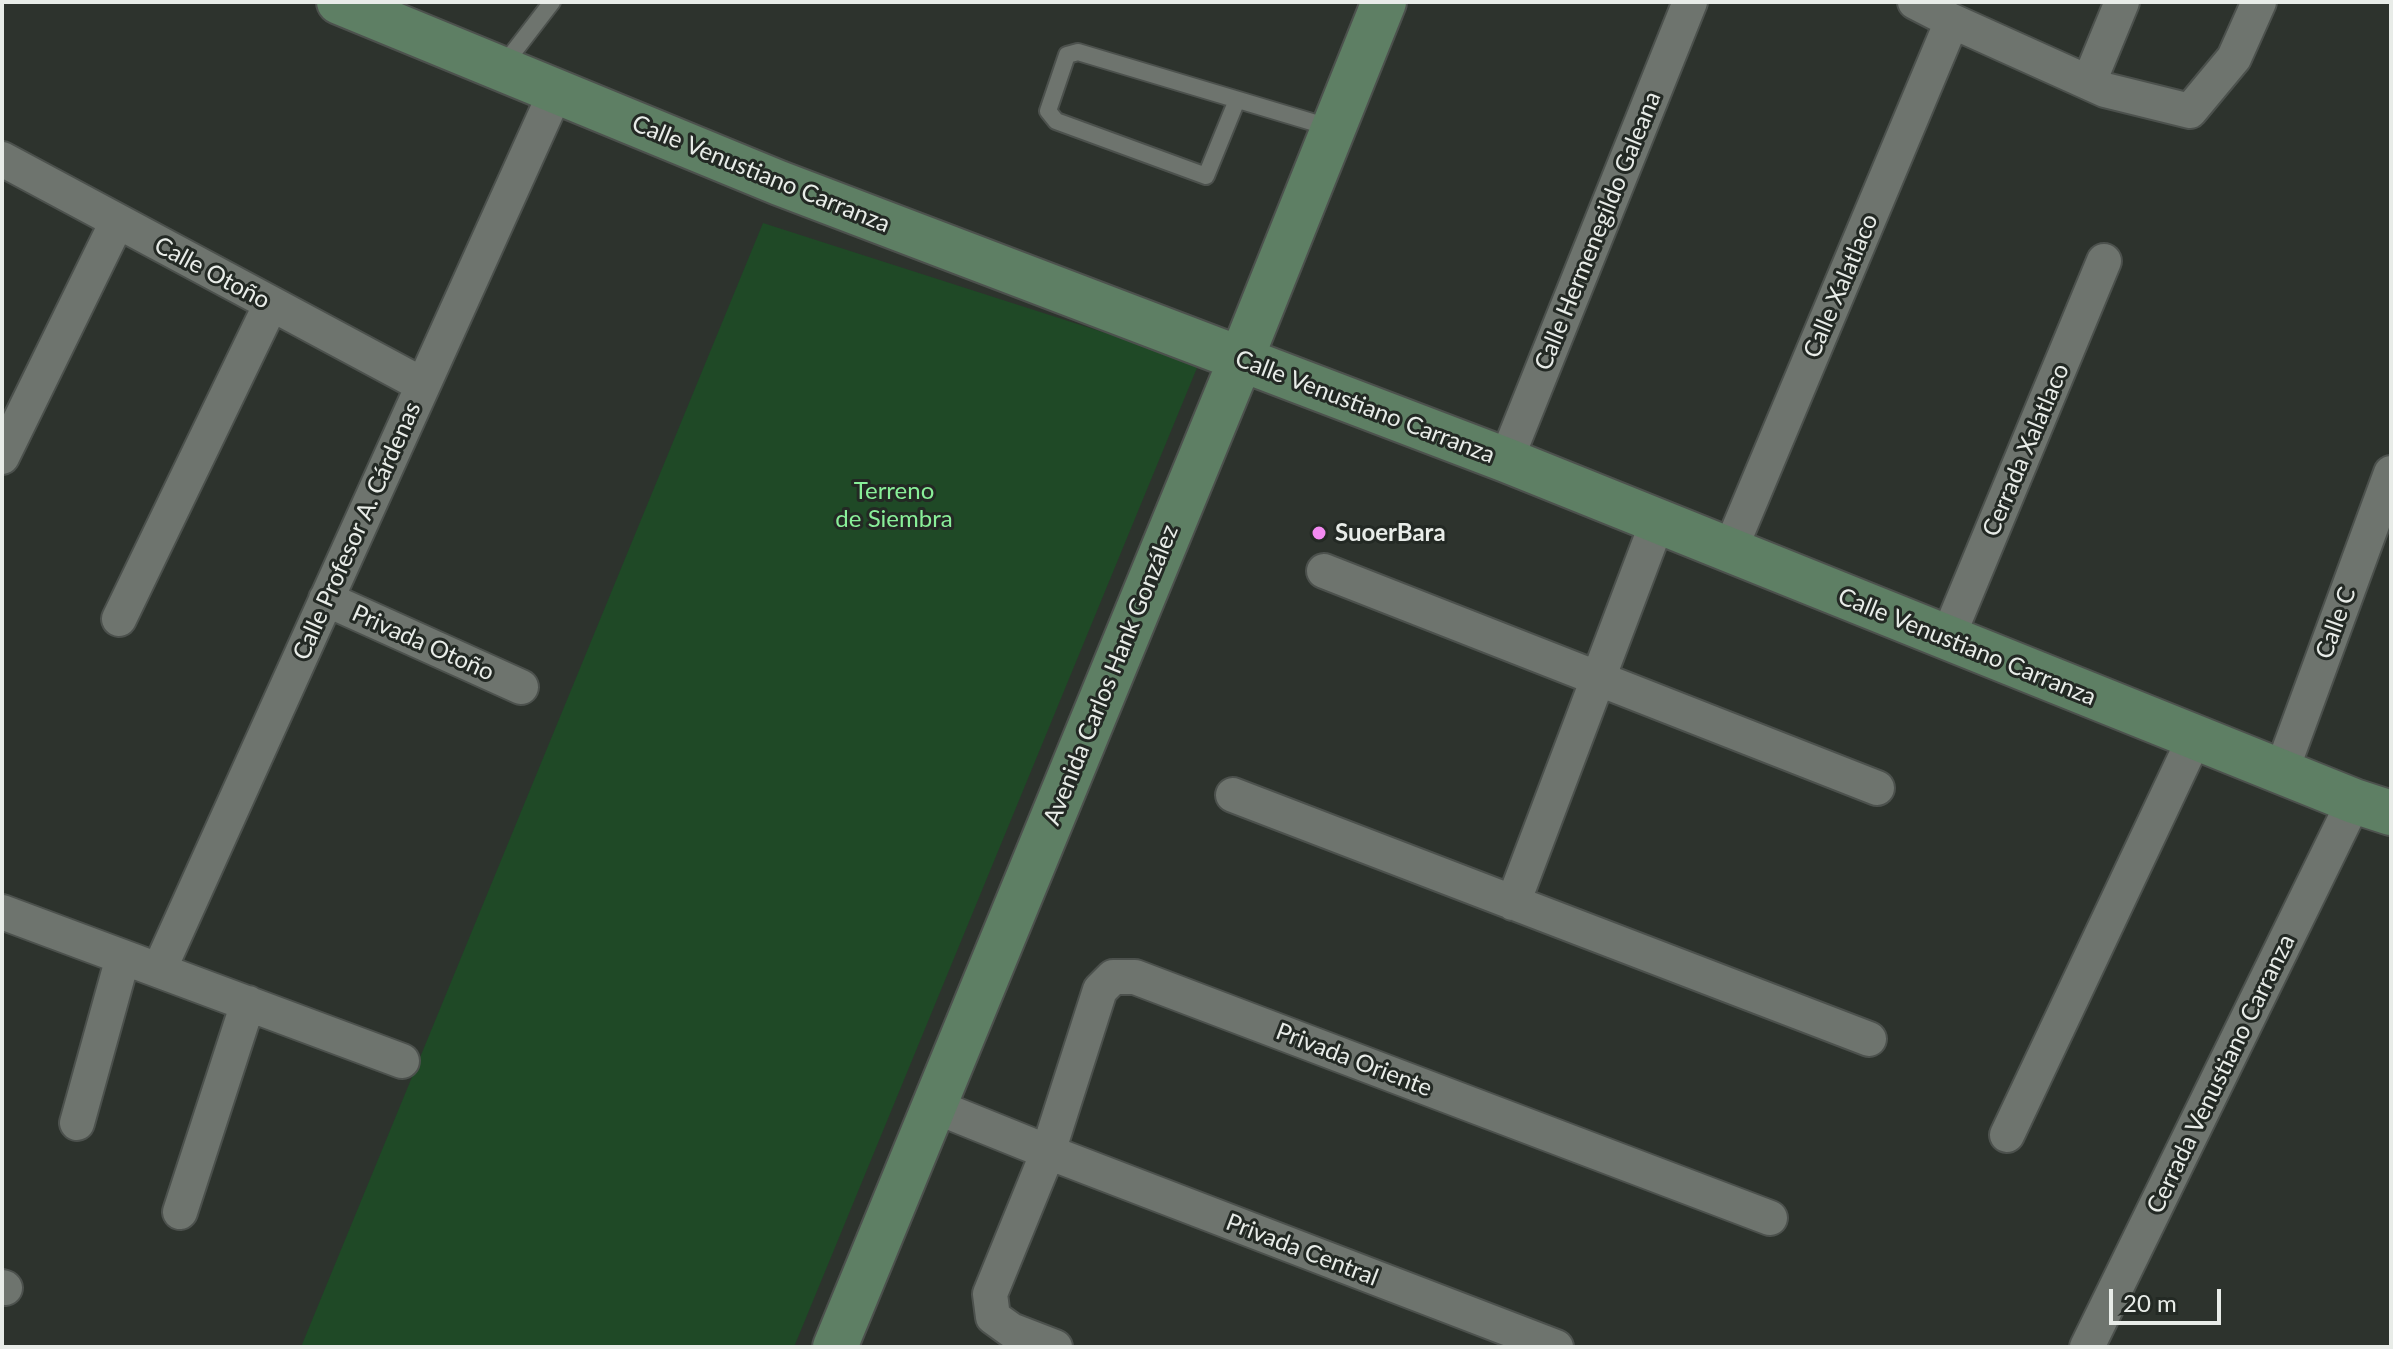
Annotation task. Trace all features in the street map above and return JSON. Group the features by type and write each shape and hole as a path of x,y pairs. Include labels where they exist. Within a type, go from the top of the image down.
{"street":[{"name":"Avenida Carlos Hank González","path":"835,1347 1241,359 1384,2"},
{"name":"Calle Hermenegildo Galeana","path":"1506,460 1690,2"},
{"path":"1915,2 2105,90 2190,111 2234,58 2259,2"},
{"path":"2089,82 2122,2"},
{"name":"Calle Venustiano Carranza","path":"353,5 779,183 1506,460 1729,552 2373,807"},
{"name":"Calle Xalatlaco","path":"1729,552 1952,21"},
{"name":"Calle Profesor A. Cárdenas","path":"159,970 556,91"},
{"name":"Calle Otoño","path":"2,159 423,385"},
{"path":"2,457 117,222"},
{"name":"Cerrada Xalatlaco","path":"1947,639 2104,261"},
{"path":"119,619 271,304"},
{"name":"Calle C","path":"2281,772 2391,473"},
{"path":"1513,903 1657,523"},
{"path":"1324,571 1877,788"},
{"name":"Privada Otoño","path":"326,599 521,687"},
{"path":"2007,1135 2195,737"},
{"path":"1233,795 1869,1039"},
{"name":"Cerrada Venustiano Carranza","path":"2087,1347 2373,807"},
{"path":"2,912 402,1061"},
{"path":"77,1123 123,957"},
{"name":"Privada Oriente","path":"1048,1152 1100,990 1113,977 1135,977 1770,1218"},
{"path":"180,1212 248,1003"},
{"name":"Privada Central","path":"934,1106 1556,1347"},
{"path":"1048,1152 990,1294 993,1317 1011,1330 1055,1347"}],"lane":[{"path":"501,69 552,2"},
{"path":"1237,100 1206,176 1056,121 1048,111 1067,55 1078,52 1237,100 1333,129"}],"green space":[{"name":"Terreno de Siembra","path":"763,223 1199,363 794,1347 301,1347"}],"place":[{"name":"SuoerBara","path":"1319,533"}]}
